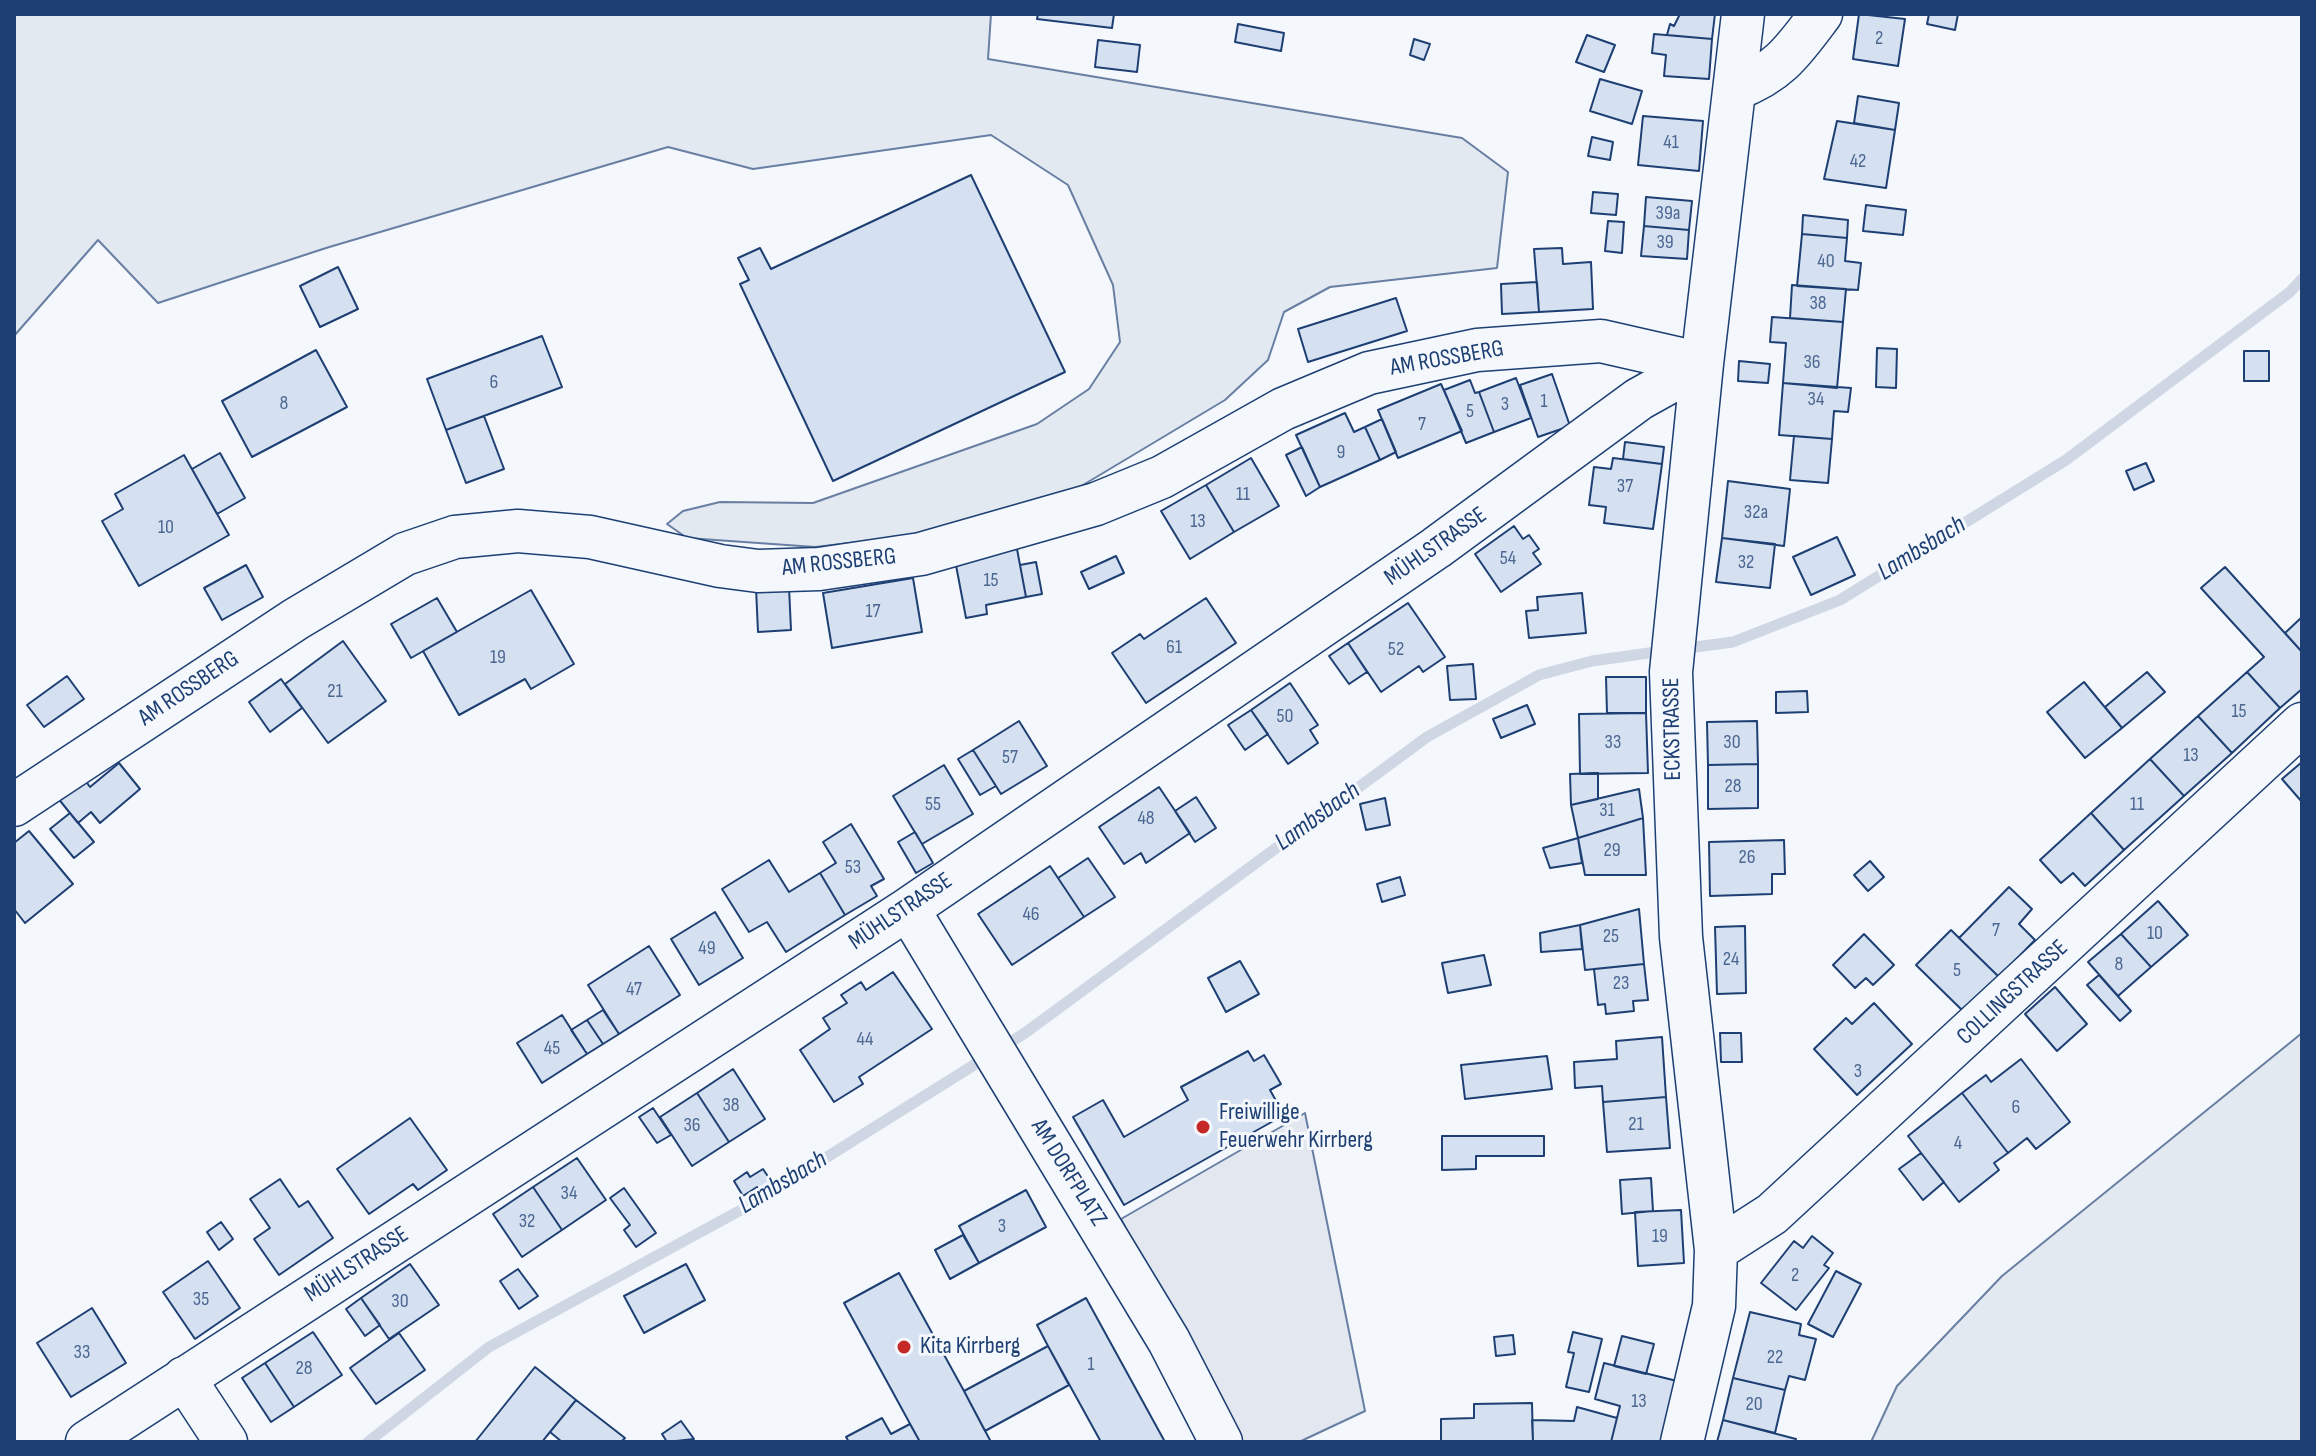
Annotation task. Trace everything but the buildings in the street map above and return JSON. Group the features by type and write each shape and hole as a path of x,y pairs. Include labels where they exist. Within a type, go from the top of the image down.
{"street":[{"name":"ECKSTRASSE","path":"1682,1442 1714,1306 1716,1250 1681,937 1671,672 1673,628 1743,14"},
{"path":"1735,89 1764,78 1791,55 1821,14"},
{"name":"AM ROSSBERG","path":"14,805 296,619 405,554 455,537 518,531 547,533 590,537 746,569 819,569 921,554 1096,504 1162,477 1283,409 1369,373 1477,350 1601,341 1702,364"},
{"name":"MÜHLSTRASSE","path":"87,1442 908,909 1436,548 1639,399 1702,364"},
{"name":"COLLINGSTRASSE","path":"1716,1250 1772,1214 2302,724"},
{"name":"AM DORFPLATZ","path":"908,909 1162,1329 1221,1442"},
{"path":"184,1378 226,1442"}],"shaded area":[{"path":"14,14 991,14 988,59 1462,138 1508,172 1497,268 1330,287 1284,312 1268,360 1225,400 1068,494 903,537 815,547 687,538 667,524 683,511 720,502 813,503 1037,424 1089,389 1120,342 1113,285 1068,185 991,135 753,169 668,147 326,248 158,303 98,240 14,336"},
{"path":"2302,1033 2302,1442 1871,1442 1897,1386 2002,1276"},
{"path":"1305,1113 1365,1411 1299,1442 1236,1442 1121,1219"}],"waterway":[{"name":"Lambsbach","path":"1680,649 1733,642 1840,600 2066,460 2290,292 2302,279"},
{"name":"Lambsbach","path":"368,1442 489,1347 752,1204 1025,1033 1427,737 1539,675 1592,661 1663,651"}],"place":[{"name":"Freiwillige Feuerwehr Kirrberg","path":"1203,1127"},
{"name":"Kita Kirrberg","path":"904,1347"}]}
